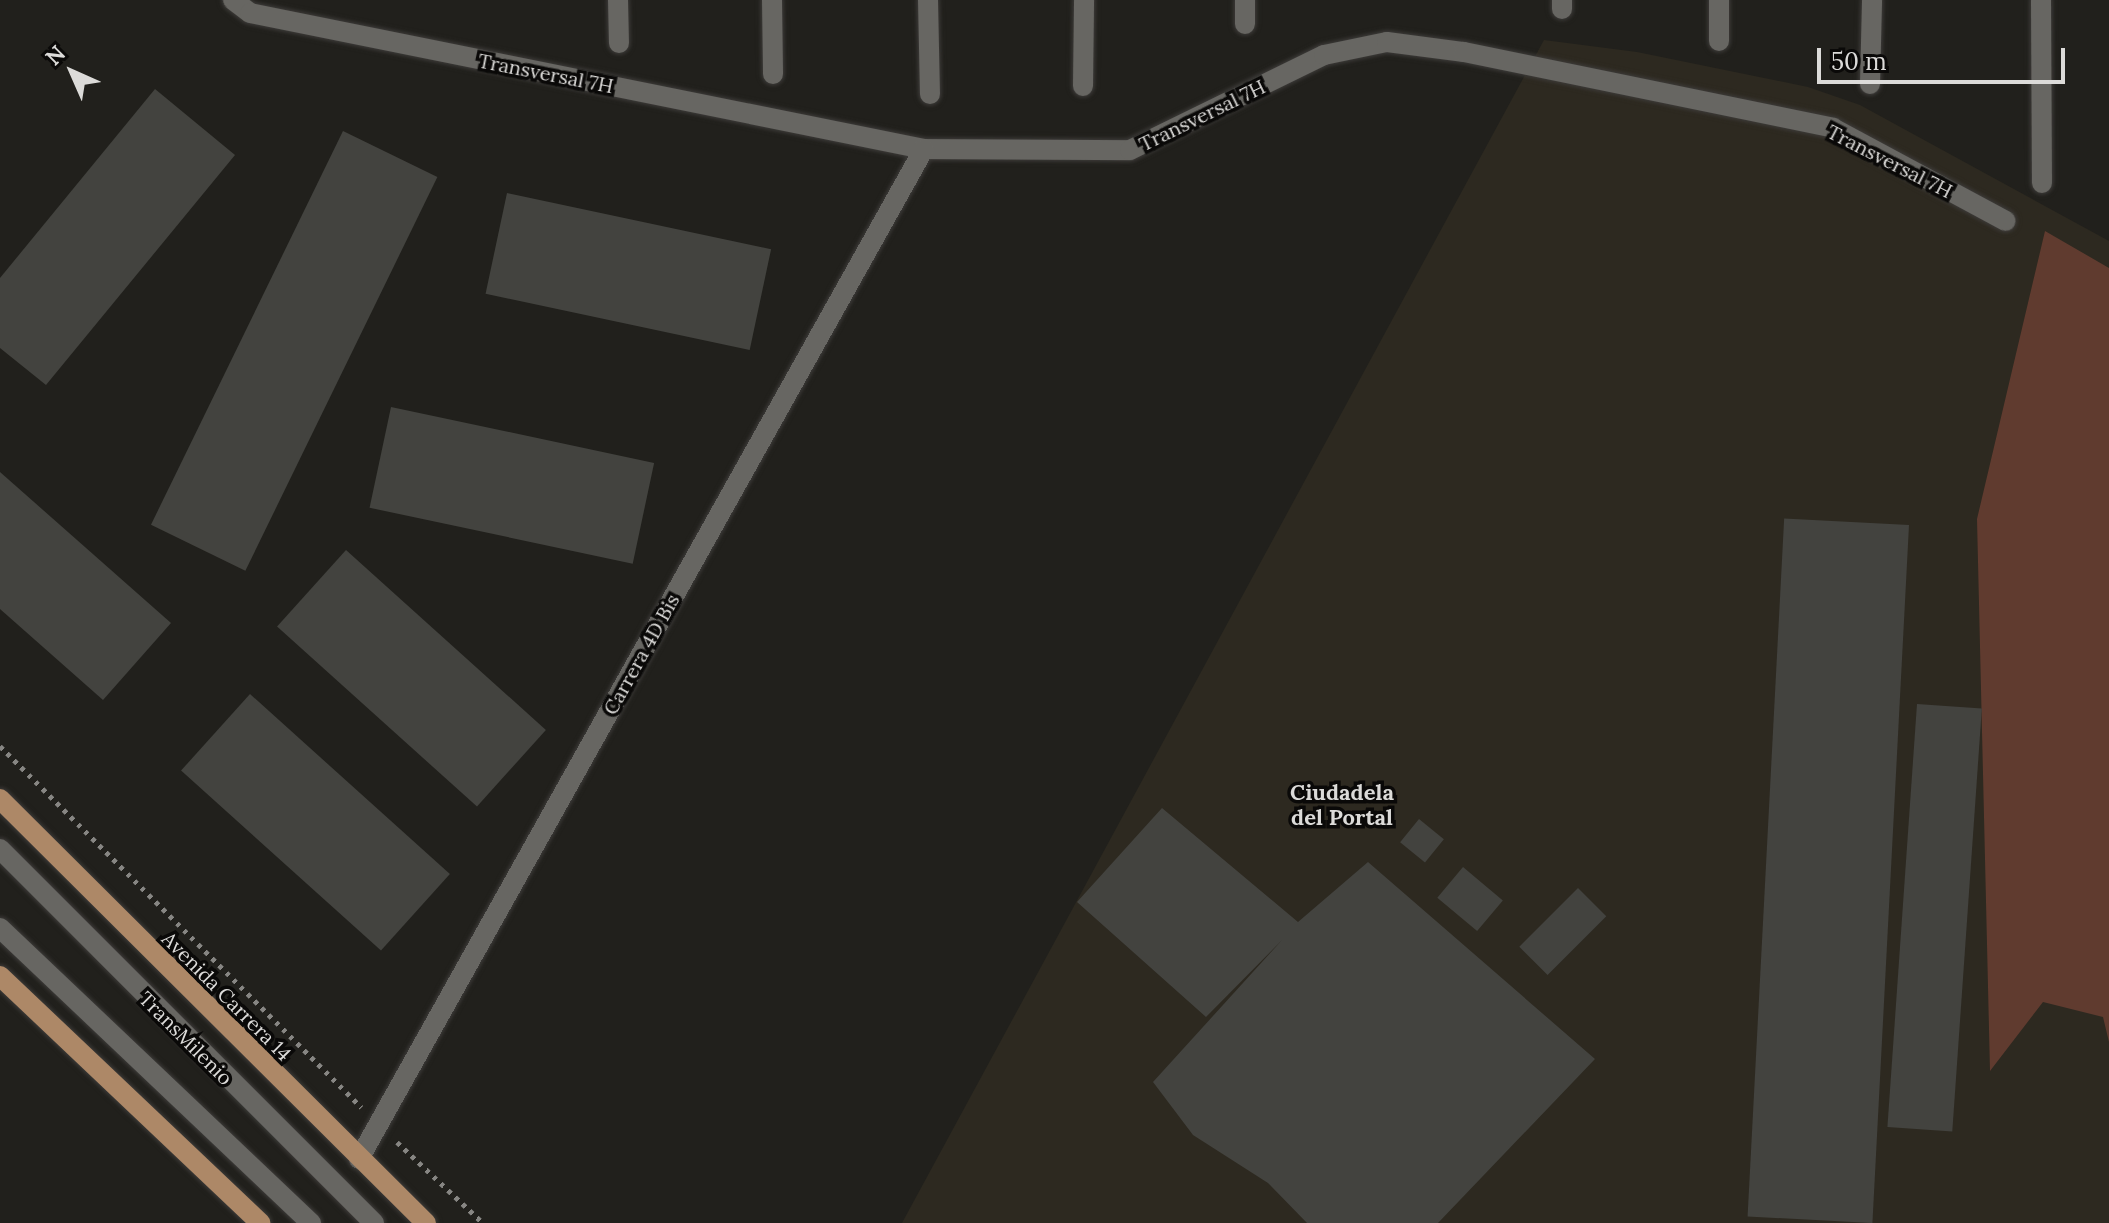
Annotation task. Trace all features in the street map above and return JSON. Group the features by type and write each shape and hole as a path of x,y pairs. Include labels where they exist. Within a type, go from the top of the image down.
{"main road":[{"name":"Avenida Carrera 14","path":"0,799 426,1223"},
{"path":"0,976 260,1223"}],"street":[{"name":"Transversal 7H","path":"233,0 250,13 924,149 1130,150 1324,55 1387,42 1833,128 2006,221"},
{"path":"618,0 619,43"},
{"path":"772,0 773,74"},
{"path":"928,0 930,94"},
{"path":"1083,86 1084,0"},
{"path":"1245,0 1245,24"},
{"path":"1719,0 1719,41"},
{"path":"1870,84 1872,0"},
{"path":"2041,0 2042,183"},
{"name":"Carrera 4D Bis","path":"359,1159 924,149"},
{"name":"TransMilenio","path":"0,849 374,1223"},
{"path":"0,928 311,1223"}],"path":[{"path":"0,746 378,1124 483,1223"}],"shaded area":[{"path":"1544,40 1637,52 1808,87 1860,105 2109,241 2109,1223 902,1223"},
{"path":"2045,231 2109,268 2109,1042 2103,1017 2043,1002 1990,1071 1977,519"}],"building":[{"path":"155,89 235,155 46,385 0,348 0,278"},
{"path":"343,131 437,177 245,571 151,525"},
{"path":"507,193 771,249 750,350 486,294"},
{"path":"391,407 654,463 633,564 370,508"},
{"path":"0,472 171,623 103,700 0,609"},
{"path":"1784,518 1909,525 1872,1223 1748,1217"},
{"path":"346,550 546,730 477,807 277,627"},
{"path":"250,694 450,874 381,951 181,771"},
{"path":"1917,704 1982,709 1952,1132 1887,1127"},
{"path":"1162,808 1298,922 1368,862 1595,1059 1438,1223 1307,1223 1268,1183 1193,1135 1153,1082 1282,940 1206,1017 1077,902"},
{"path":"1419,819 1444,839 1425,862 1400,842"},
{"path":"1463,867 1503,900 1477,931 1437,898"},
{"path":"1578,888 1606,916 1548,975 1519,947"}],"district":[{"name":"Ciudadela del Portal","path":"1342,804"}]}
